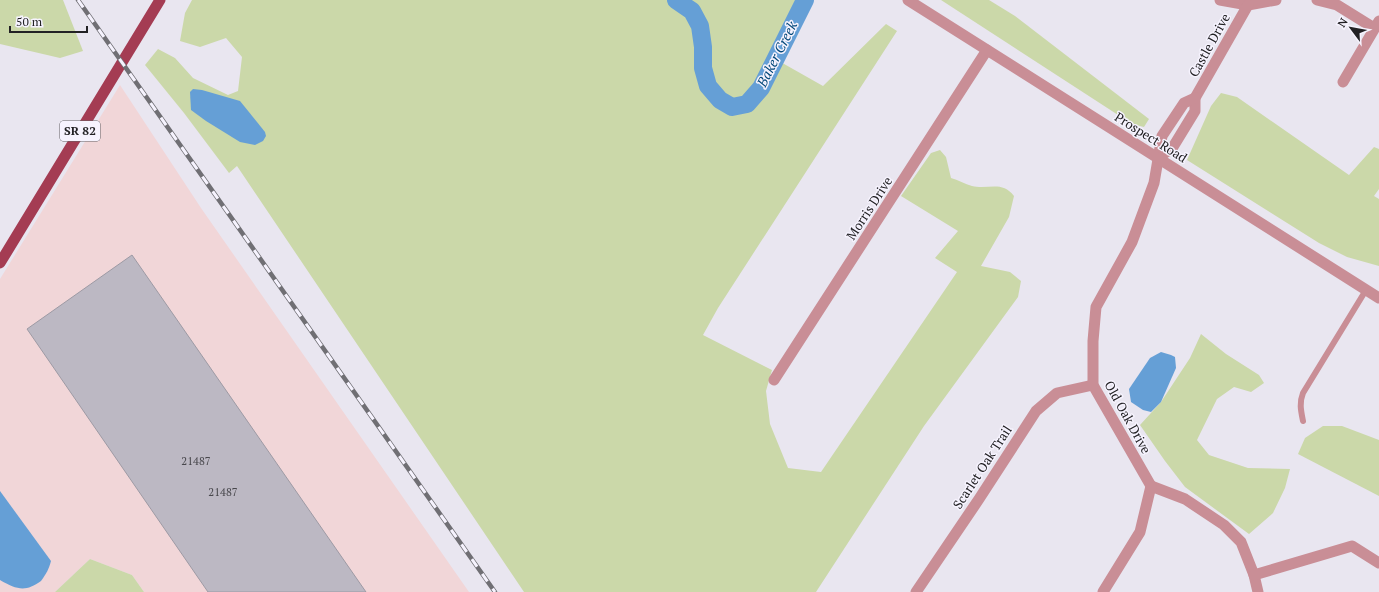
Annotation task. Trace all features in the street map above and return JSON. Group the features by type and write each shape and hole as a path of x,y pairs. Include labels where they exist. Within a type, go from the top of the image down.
{"main road":[{"name":"SR 82","path":"0,263 160,0"}],"street":[{"name":"Prospect Road","path":"908,0 1379,298"},
{"path":"1220,0 1248,4 1276,0"},
{"path":"1318,0 1337,5 1377,25 1343,82"},
{"name":"Castle Drive","path":"1158,158 1173,147 1195,112 1195,98 1248,4"},
{"name":"Morris Drive","path":"774,380 988,50"},
{"name":"Old Oak Drive","path":"1150,486 1093,385 1093,341 1096,307 1132,242 1154,183 1158,158"},
{"name":"Scarlet Oak Trail","path":"916,592 1036,411 1056,393 1093,385"},
{"path":"1103,592 1140,532 1150,486 1185,499 1224,525 1242,542 1254,575 1258,592"},
{"path":"1254,575 1352,546 1379,563"}],"lane":[{"path":"1304,421 1300,407 1303,393 1366,290"}],"shaded area":[{"path":"120,85 201,208 469,592 144,592 132,575 90,559 55,592 0,592 0,279"}],"green space":[{"path":"0,0 63,0 83,51 60,58 0,44"},
{"path":"192,0 796,0 770,56 823,86 886,24 897,31 718,308 703,335 772,370 766,391 770,424 788,468 821,472 957,272 935,258 958,231 901,196 931,153 940,150 946,157 951,178 972,186 994,186 1005,188 1014,196 1009,217 981,266 1010,272 1021,281 1018,297 924,426 816,592 524,592 237,166 229,173 184,113 145,65 158,49 175,58 193,78 228,95 238,91 242,57 226,38 200,47 180,41 185,13"},
{"path":"941,0 989,0 1015,16 1149,119 1144,127 1132,124"},
{"path":"1221,93 1237,97 1349,175 1374,147 1379,149 1379,189 1374,196 1379,199 1379,266 1347,257 1319,243 1187,160 1211,106"},
{"path":"1201,334 1226,354 1259,375 1264,383 1251,392 1234,387 1217,399 1197,440 1209,455 1248,468 1290,469 1285,488 1273,513 1249,534 1185,487 1140,425 1161,402 1190,358"},
{"path":"1323,426 1342,426 1379,440 1379,496 1298,454 1305,438"},
{"path":"90,559 132,575 144,592 55,592"}],"water":[{"path":"193,89 202,90 240,101 265,132 266,136 263,141 255,145 240,142 191,110 190,92"},
{"path":"1161,352 1175,357 1176,368 1161,402 1151,412 1143,410 1131,402 1129,389 1150,358"},
{"path":"0,491 51,561 41,581 31,587 16,588 0,580"}],"building":[{"path":"132,255 366,592 208,592 27,329"}],"waterway":[{"name":"Baker Creek","path":"676,0 692,11 700,26 703,47 703,68 708,86 720,100 732,107 747,104 761,88 805,0"}],"railway":[{"path":"78,0 495,592"}]}
